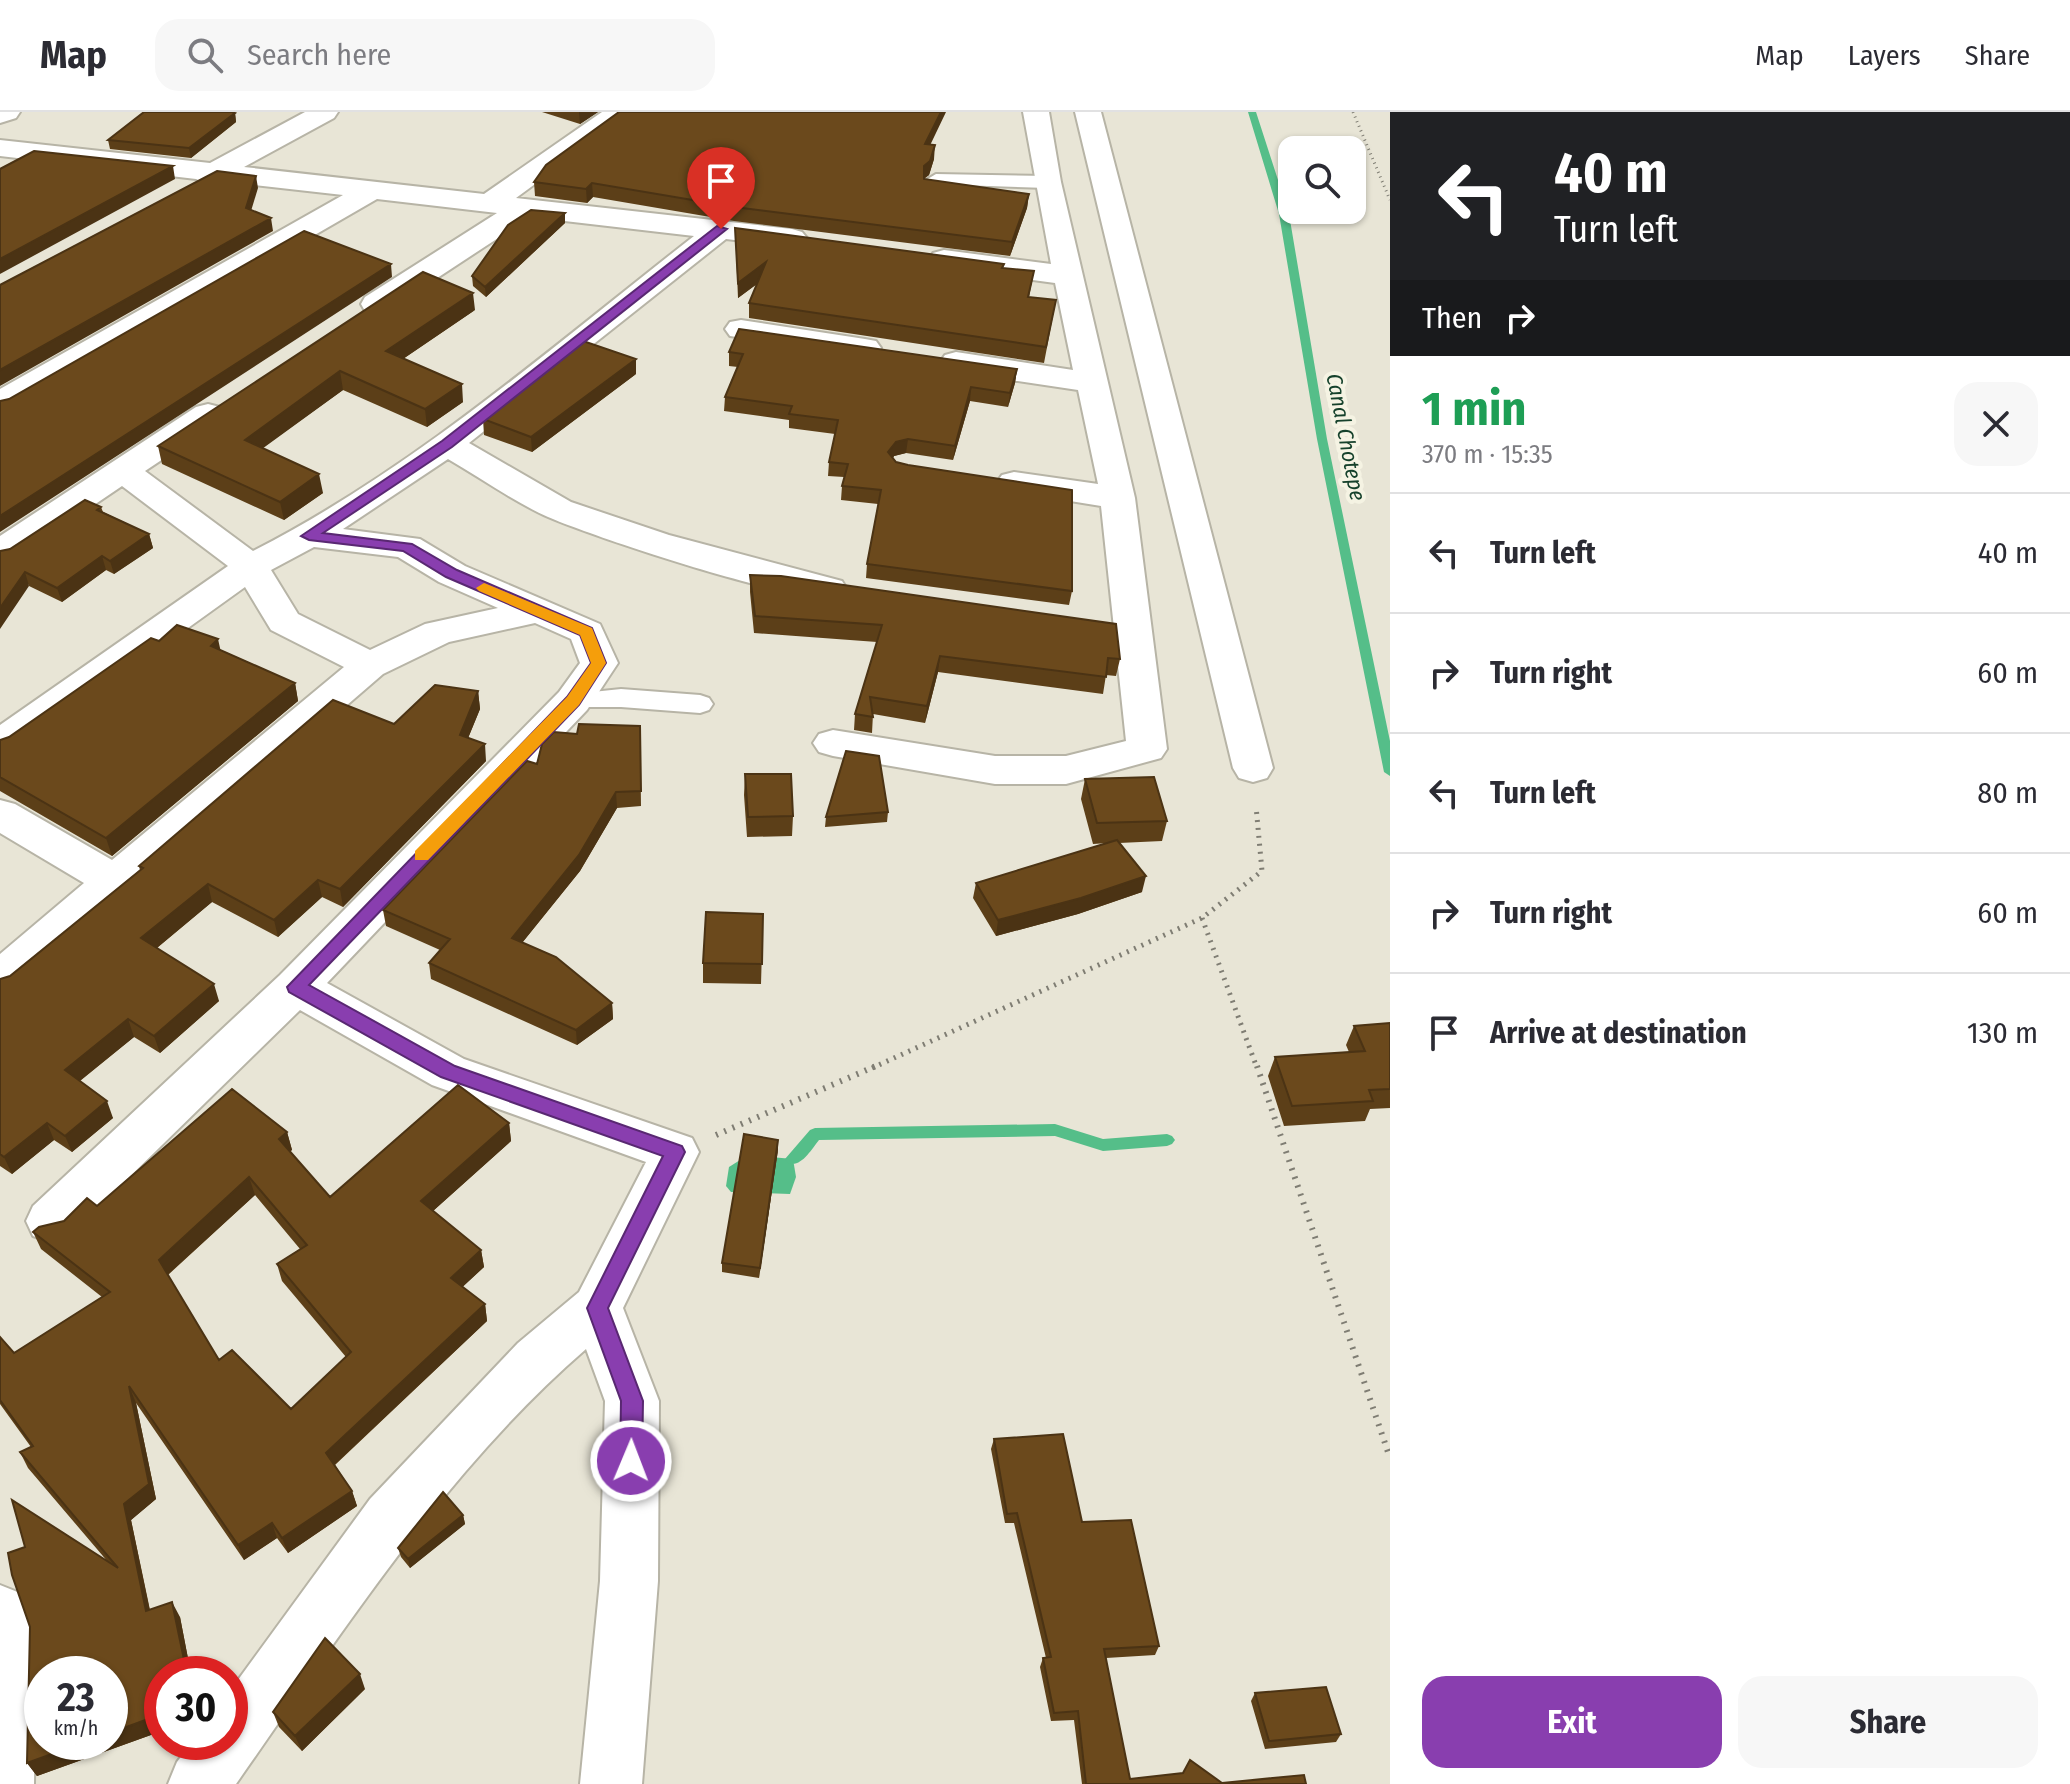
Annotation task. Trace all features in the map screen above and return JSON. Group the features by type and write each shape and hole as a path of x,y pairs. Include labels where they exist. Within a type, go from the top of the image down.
{"street":[{"path":"0,115 7,112"},
{"path":"175,194 325,112"},
{"path":"489,204 620,112"},
{"path":"833,743 995,770 1066,770 1147,749 1118,627 1118,498 1047,182 1036,112"},
{"path":"1088,112 1253,768"},
{"path":"0,148 812,241"},
{"path":"0,171 40,151"},
{"path":"0,403 371,191"},
{"path":"349,322 524,208"},
{"path":"0,744 251,566 309,536 447,444 721,229"},
{"path":"919,255 1070,276"},
{"path":"741,329 1092,383"},
{"path":"0,552 229,400"},
{"path":"447,444 559,509 656,543 812,587 859,592"},
{"path":"122,470 251,566 284,622 370,665"},
{"path":"983,477 1118,498"},
{"path":"51,1221 296,987 573,701 599,663 587,632 452,574 407,547 309,536"},
{"path":"438,632 452,574"},
{"path":"0,979 117,883 370,665 438,632 538,611"},
{"path":"0,814 117,883"},
{"path":"248,1716 390,1518 537,1359 597,1308 675,1152 448,1072 296,987"},
{"path":"597,1308 632,1401 629,1581 611,1784"},
{"path":"0,1613 7,1641 3,1784"},
{"path":"199,1784 216,1760"}],"lane":[{"path":"936,180 1047,182"},
{"path":"573,701 621,698 700,704"}],"path":[{"path":"1353,112 1390,200"},
{"path":"675,1152 924,1046 1202,918 1262,871 1253,768"},
{"path":"1202,918 1257,1067 1390,1458"}],"shaded area":[{"path":"748,1155 793,1159 796,1177 790,1194 731,1192 726,1186 729,1167"}],"building":[{"path":"144,112 235,113 189,148 108,140"},
{"path":"619,112 941,112 925,144 935,145 930,161 924,166 924,179 1029,194 1012,242 734,207 592,183 586,189 534,182 546,165"},
{"path":"34,151 173,166 0,259 0,169"},
{"path":"217,171 256,176 246,208 271,218 0,370 0,285"},
{"path":"531,210 565,213 485,287 472,276 508,225"},
{"path":"735,228 1004,264 1002,268 1034,271 1028,297 1056,300 1046,347 749,303 766,262 738,283"},
{"path":"304,231 391,264 0,516 0,401 9,399"},
{"path":"423,272 473,293 386,351 462,384 425,409 340,371 245,440 319,474 280,502 158,446"},
{"path":"739,329 1017,369 1010,393 971,387 955,446 908,439 896,442 888,452 896,462 908,465 1072,490 1072,591 867,564 881,490 842,486 848,464 829,462 838,420 789,414 792,406 725,397 743,354 729,352"},
{"path":"583,341 636,359 531,437 483,419"},
{"path":"85,500 101,507 97,510 149,534 110,561 102,556 57,588 25,572 0,608 0,551 10,549"},
{"path":"750,575 781,576 1116,624 1120,659 1108,658 1106,677 940,656 927,706 870,697 873,717 855,714 882,625 755,616"},
{"path":"177,625 218,639 211,646 295,683 106,838 0,777 0,740 9,737 151,638 159,641"},
{"path":"435,685 478,691 460,735 485,744 340,889 318,880 274,920 208,884 141,938 214,984 154,1036 128,1019 65,1070 107,1101 65,1136 47,1123 4,1157 0,1154 0,979 10,976 143,868 139,866 333,700 394,724"},
{"path":"579,724 640,726 641,791 616,792 579,855 512,938 556,957 612,1003 576,1030 429,963 450,939 383,910 527,761 537,764 542,744 554,732 577,734"},
{"path":"846,751 879,756 888,812 826,817"},
{"path":"745,774 791,774 793,816 748,817"},
{"path":"1154,777 1167,821 1097,823 1085,779"},
{"path":"1117,840 1146,876 1081,898 998,920 976,883"},
{"path":"706,912 763,914 762,964 703,963"},
{"path":"1390,1023 1390,1089 1369,1090 1373,1101 1292,1106 1275,1057 1365,1051 1354,1026"},
{"path":"458,1085 509,1123 421,1201 481,1250 451,1278 485,1304 326,1453 352,1491 282,1538 272,1523 238,1545 129,1386 149,1484 124,1504 146,1611 172,1602 183,1656 144,1656 144,1721 128,1726 128,1656 29,1656 30,1627 12,1575 8,1553 25,1547 12,1500 118,1568 20,1452 33,1446 0,1400 0,1337 14,1353 110,1292 33,1232 39,1227 64,1221 87,1198 97,1206 232,1089 287,1132 279,1139 330,1197","holes":["249,1177 307,1245 277,1264 351,1352 291,1409 232,1350 219,1360 159,1260"]},
{"path":"744,1134 778,1140 760,1268 722,1263"},
{"path":"1063,1434 1082,1522 1131,1520 1159,1646 1104,1649 1130,1779 1183,1773 1190,1760 1222,1783 1304,1775 1306,1784 1086,1784 1078,1711 1054,1713 1043,1658 1051,1657 1017,1513 1007,1514 994,1439"},
{"path":"443,1492 463,1515 408,1559 398,1548"},
{"path":"325,1638 360,1674 295,1736 273,1712"},
{"path":"1326,1687 1341,1734 1269,1741 1255,1693"}],"waterway":[{"name":"Canal Chotepe","path":"1252,112 1284,214 1322,439 1390,772"},
{"path":"793,1159 815,1134 1055,1130 1103,1145 1167,1140"}],"slow traffic":[{"path":"421,856 573,701 599,663 587,632 484,588"}],"route":[{"path":"631,1461 632,1401 597,1308 675,1152 448,1072 296,987 573,701 599,663 587,632 452,574 407,547 309,536 447,444 721,229"}]}
